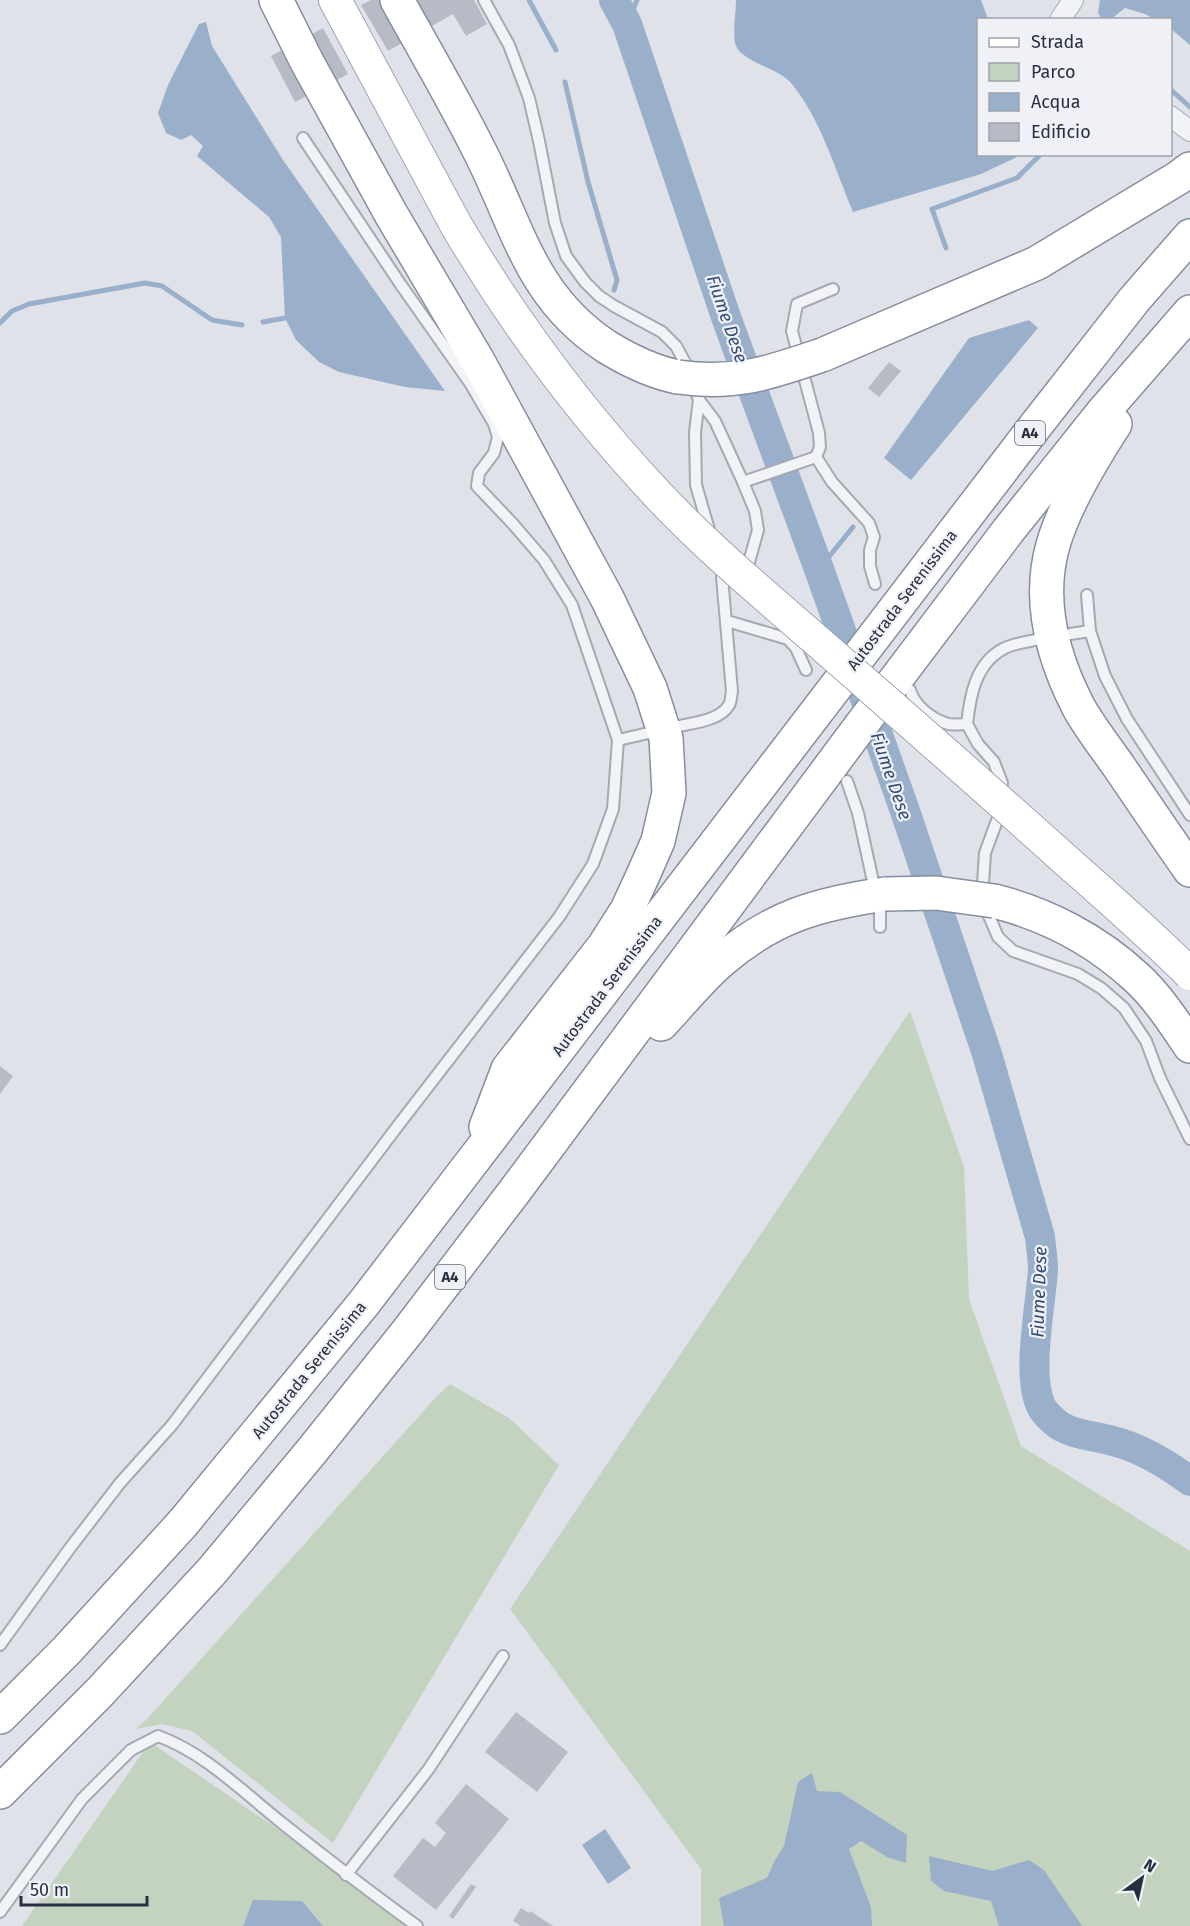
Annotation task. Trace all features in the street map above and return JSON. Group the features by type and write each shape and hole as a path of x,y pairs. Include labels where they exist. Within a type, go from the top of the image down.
{"highway":[{"path":"276,0 307,62 391,214 478,361 607,598 650,688 666,738 669,793 658,841 644,873 627,910 604,946 508,1069 474,1160"},
{"path":"397,0 479,149 526,255 552,298 570,318 600,342 627,360 660,373 688,389 705,381 759,376 822,355 1037,263 1190,169"},
{"name":"Autostrada Serenissima","path":"0,1717 67,1650 183,1523 364,1303 1134,300 1190,236"},
{"name":"A4","path":"0,1792 100,1692 212,1571 312,1452 514,1192 859,728 903,685 1008,531 1081,439 1190,312"},
{"path":"1190,323 1173,353 1119,417 1066,510 1053,545 1046,593 1052,640 1080,709 1190,870"},
{"path":"514,1192 569,1139 647,1039 720,962 757,934 778,922 837,902 936,893 994,901 1052,921 1095,945 1137,978 1172,1019 1190,1046"}],"main road":[{"path":"335,0 456,225 502,299 602,433 661,498 732,566 1008,808 1190,974"}],"street":[{"path":"1061,18 1074,0"},
{"path":"1172,118 1190,131"}],"lane":[{"path":"484,0 509,45 529,98 555,222 566,256 585,282 599,296 670,339 688,370 688,389 696,432 696,485 724,583 732,691 729,705 723,713 675,727"},
{"path":"0,1645 70,1548 120,1483 172,1425 559,917 593,864 613,809 618,740 572,605 544,560 477,486 479,473 494,453 498,437 494,424 470,383 401,285 303,138"},
{"path":"743,482 811,458 820,447 819,433 792,331 797,304 833,289"},
{"path":"688,389 715,421 755,511 758,530 749,562 724,583"},
{"path":"811,458 869,524 874,537 870,550 870,566 874,584"},
{"path":"1087,595 1090,631 1105,676 1127,719 1190,815"},
{"path":"727,621 788,639 796,648 806,670"},
{"path":"1070,634 1090,631"},
{"path":"1040,639 1005,648 991,656 981,670 970,698 967,724 978,744 994,762 1002,783 999,815 985,853 983,884 989,916 998,937 1013,951 1078,974 1101,988 1124,1008 1146,1041 1160,1078 1190,1138"},
{"path":"903,685 914,702 930,715 949,724 967,724"},
{"path":"618,740 653,732"},
{"path":"847,781 858,813 880,897 880,927"},
{"path":"346,1875 428,1770 503,1656"},
{"path":"0,1912 82,1799 131,1750 158,1736 175,1743 206,1762 346,1875 417,1926"}],"green space":[{"path":"910,1011 964,1167 969,1299 1021,1446 1190,1551 1190,1926 701,1926 701,1869 510,1609"},
{"path":"450,1384 509,1418 559,1465 333,1843 192,1731 162,1724 136,1729"},
{"path":"150,1742 379,1898 414,1926 22,1926"}],"water":[{"path":"736,0 981,0 988,18 977,18 977,156 1018,156 981,174 853,212 827,145 802,98 786,78 740,52 736,46 734,30"},
{"path":"1100,0 1190,0 1190,45 1172,30 1172,18 1152,18 1125,8 1112,18 1101,18 1098,13"},
{"path":"206,22 212,46 283,160 445,391 405,387 339,372 319,362 296,340 285,318 281,237 269,217 197,156 203,146 191,135 181,140 166,133 158,113 168,85 199,24"},
{"path":"1029,320 1038,328 911,480 884,458 969,338"},
{"path":"812,1773 817,1791 840,1792 907,1835 906,1863 887,1857 861,1841 849,1849 871,1907 872,1926 724,1926 719,1898 767,1878 784,1846 798,1782"},
{"path":"605,1829 631,1868 608,1884 582,1845"},
{"path":"929,1856 992,1871 1029,1860 1044,1870 1082,1926 999,1926 991,1901 944,1891 931,1881"},
{"path":"253,1900 302,1901 323,1926 243,1926"}],"building":[{"path":"371,0 474,0 487,24 466,36 453,14 388,51 361,5"},
{"path":"323,28 348,74 295,102 271,56"},
{"path":"889,362 901,371 879,397 868,388"},
{"path":"0,1066 13,1076 0,1094"},
{"path":"516,1712 568,1752 537,1792 485,1752"},
{"path":"466,1784 509,1819 436,1910 393,1876 423,1838 435,1847 446,1833 435,1823"},
{"path":"471,1884 476,1887 453,1919 449,1916"},
{"path":"521,1908 553,1926 521,1926 513,1921"}],"waterway":[{"path":"529,0 556,50"},
{"name":"Fiume Dese","path":"614,0 627,24 727,320 905,811 987,1054 1040,1237 1043,1269 1035,1376 1041,1406 1064,1428 1076,1433 1107,1439 1144,1452 1190,1481"},
{"path":"627,24 637,0"},
{"path":"565,82 588,182 617,280 614,290"},
{"path":"1172,91 1190,107"},
{"path":"946,248 932,209 1017,178 1039,156"},
{"path":"0,323 12,311 29,304 145,283 162,286 212,320 242,325"},
{"path":"263,322 285,318"},
{"path":"819,569 853,527"}]}
